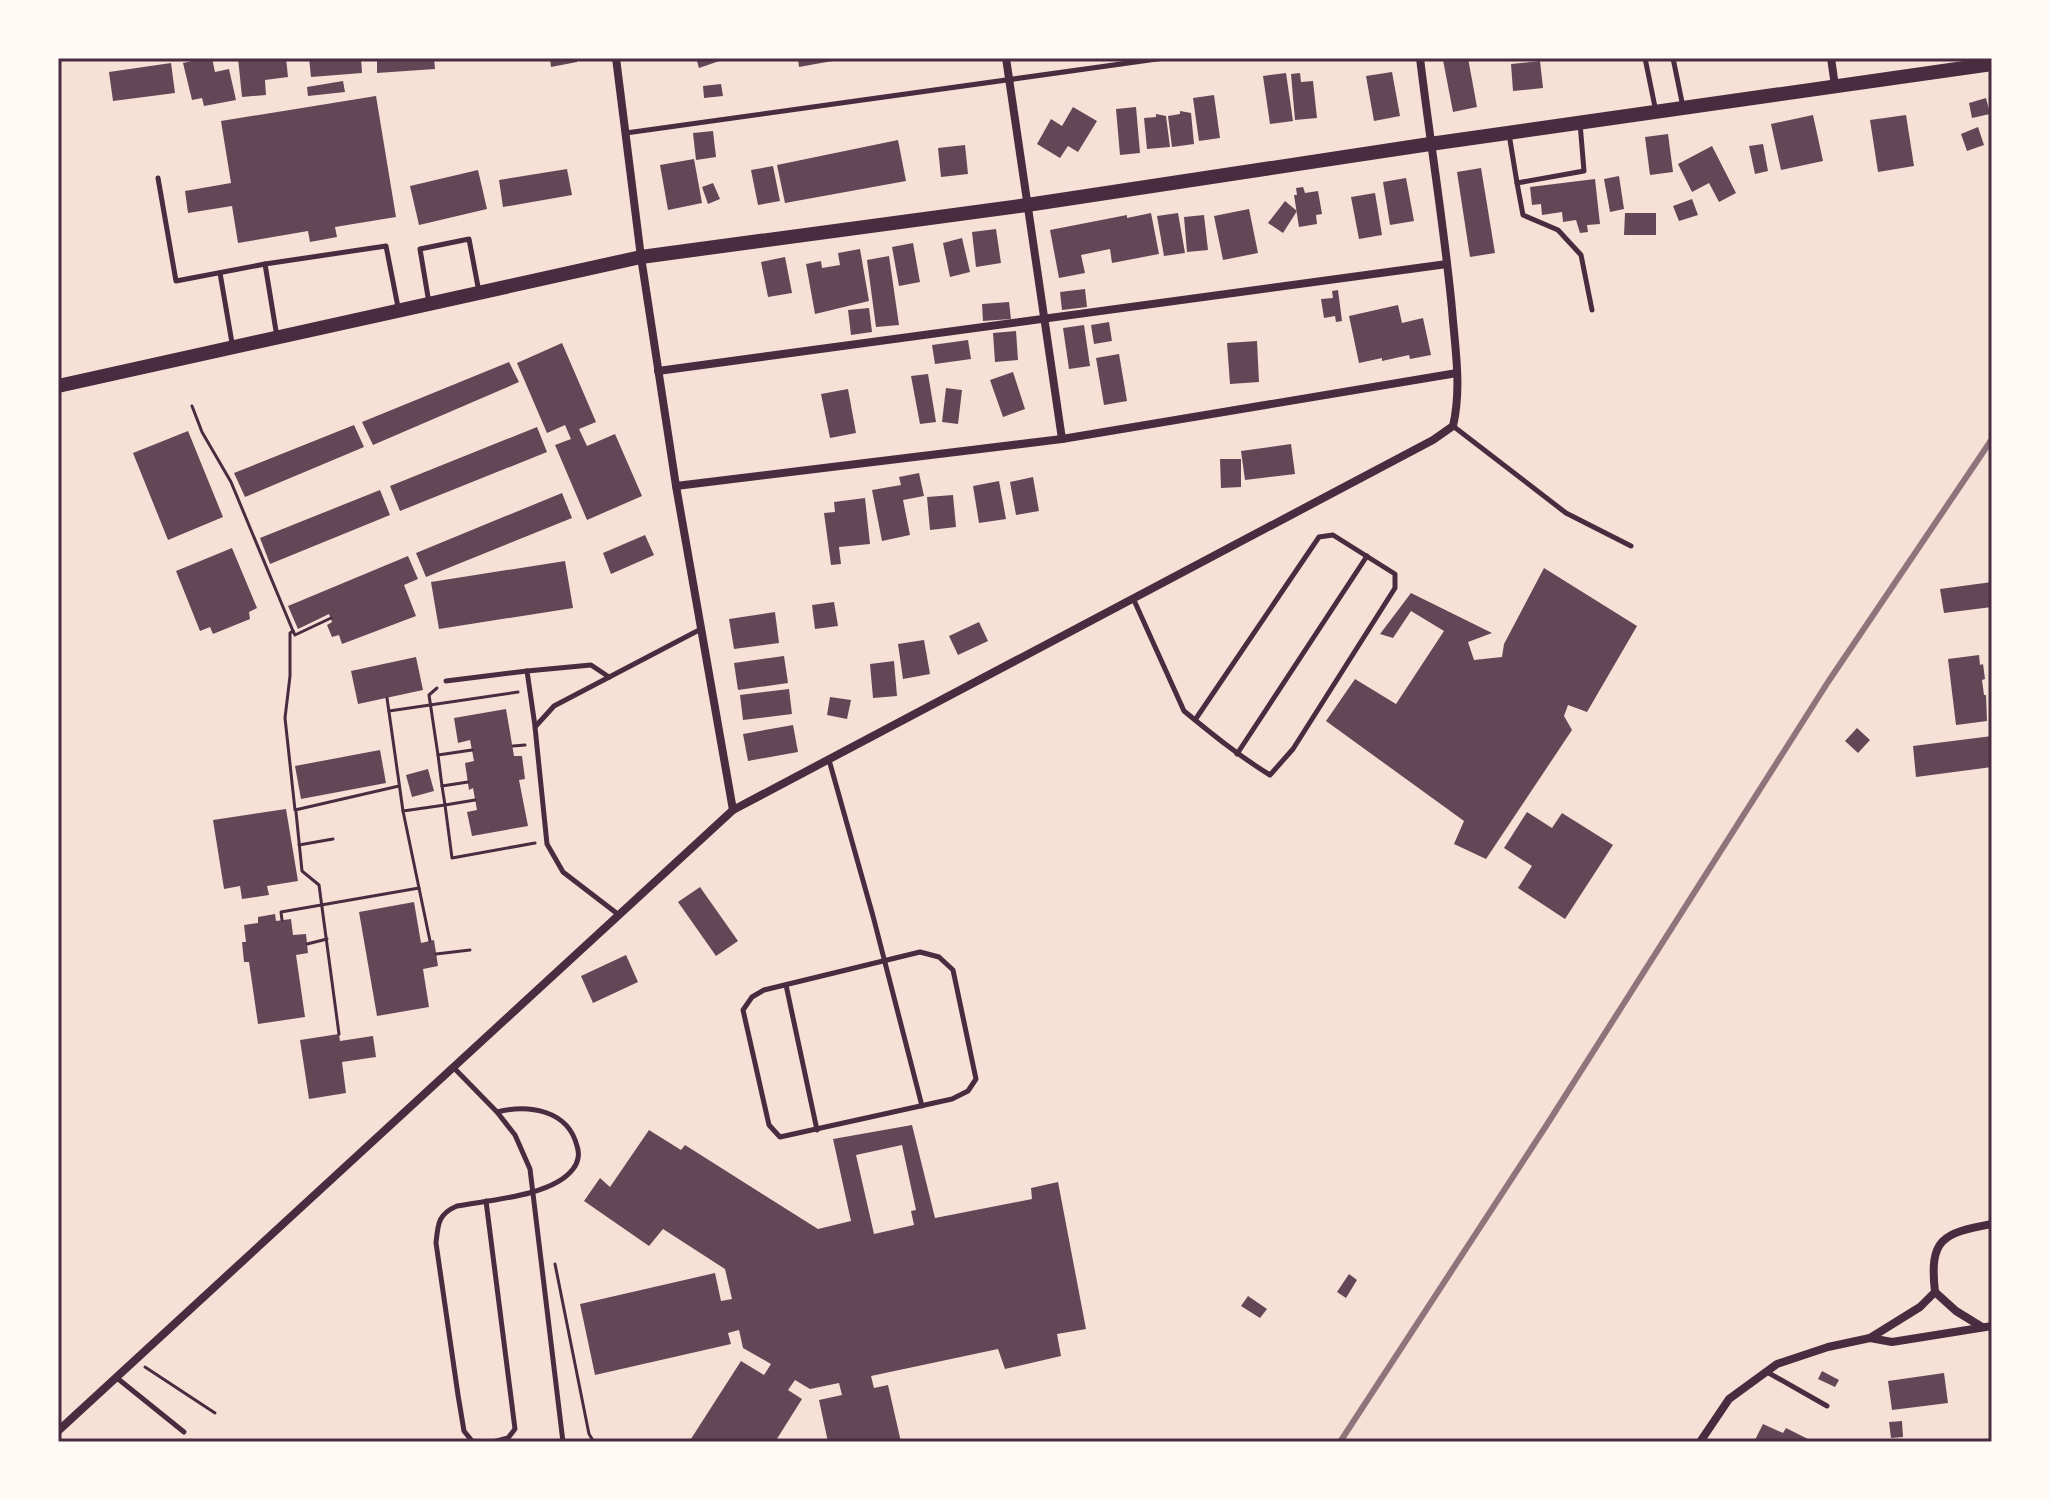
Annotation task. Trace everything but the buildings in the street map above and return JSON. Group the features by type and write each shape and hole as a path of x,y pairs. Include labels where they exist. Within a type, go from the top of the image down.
{"main road":[{"path":"58,386 641,257 1027,205 1992,64"}],"street":[{"path":"616,58 658,371 733,810"},
{"path":"1006,58 1062,439"},
{"path":"58,1431 733,810 1433,440 1453,426 1457,409 1457,373 1447,264 1420,58"},
{"path":"1831,58 1835,86"},
{"path":"658,371 1447,264"},
{"path":"676,486 1062,439 1457,373"},
{"path":"1987,1326 1956,1311 1935,1292 1932,1261 1938,1246 1958,1230 1992,1224"},
{"path":"1700,1442 1729,1399 1766,1371 1777,1364 1828,1347 1870,1338 1909,1316 1935,1292"},
{"path":"1870,1338 1892,1342 1987,1326"}],"lane":[{"path":"626,133 1164,58"},
{"path":"1645,58 1656,112"},
{"path":"1673,58 1683,108"},
{"path":"1517,183 1584,171 1580,122"},
{"path":"1509,133 1523,215 1558,230 1581,255 1592,310"},
{"path":"158,178 176,281 386,246 399,312"},
{"path":"429,304 420,249 469,239 479,293"},
{"path":"265,264 277,339"},
{"path":"220,273 233,348"},
{"path":"1453,426 1566,513 1631,546"},
{"path":"1133,597 1184,711 1195,720 1237,754 1270,775 1293,749 1395,588 1395,574 1333,535 1319,537 1195,720"},
{"path":"1237,754 1367,556"},
{"path":"535,727 554,706 701,629"},
{"path":"446,681 591,665 609,677"},
{"path":"527,671 546,841 563,872 619,915"},
{"path":"829,760 922,1106"},
{"path":"920,952 939,957 953,970 976,1079 968,1091 952,1099 780,1137 769,1125 743,1010 752,997 764,990 885,961 920,952"},
{"path":"786,985 817,1130"},
{"path":"453,1067 515,1135 530,1169 563,1442"},
{"path":"477,1442 472,1441 464,1431 436,1243 438,1221 445,1211 533,1192 562,1180 574,1169 579,1154 575,1137 565,1122 545,1111 517,1107 497,1112"},
{"path":"486,1201 515,1429 508,1438 493,1442"},
{"path":"1766,1371 1827,1406"},
{"path":"116,1377 184,1432"}],"path":[{"path":"192,406 202,432 231,482 295,635 331,618"},
{"path":"293,631 290,633 290,676 285,718 295,810 302,871 319,885 339,1034"},
{"path":"446,681 429,695 429,706 452,858 546,841"},
{"path":"389,711 530,690"},
{"path":"387,698 403,811 430,941"},
{"path":"438,755 472,750"},
{"path":"442,786 468,782"},
{"path":"295,810 399,786"},
{"path":"403,811 475,800"},
{"path":"299,845 333,839"},
{"path":"282,920 281,912 419,888"},
{"path":"307,944 327,939"},
{"path":"436,954 470,950"},
{"path":"553,1253 589,1434 594,1442"},
{"path":"135,1360 215,1413"}],"railway":[{"path":"1340,1442 1546,1126 1828,682 1992,439"}]}
